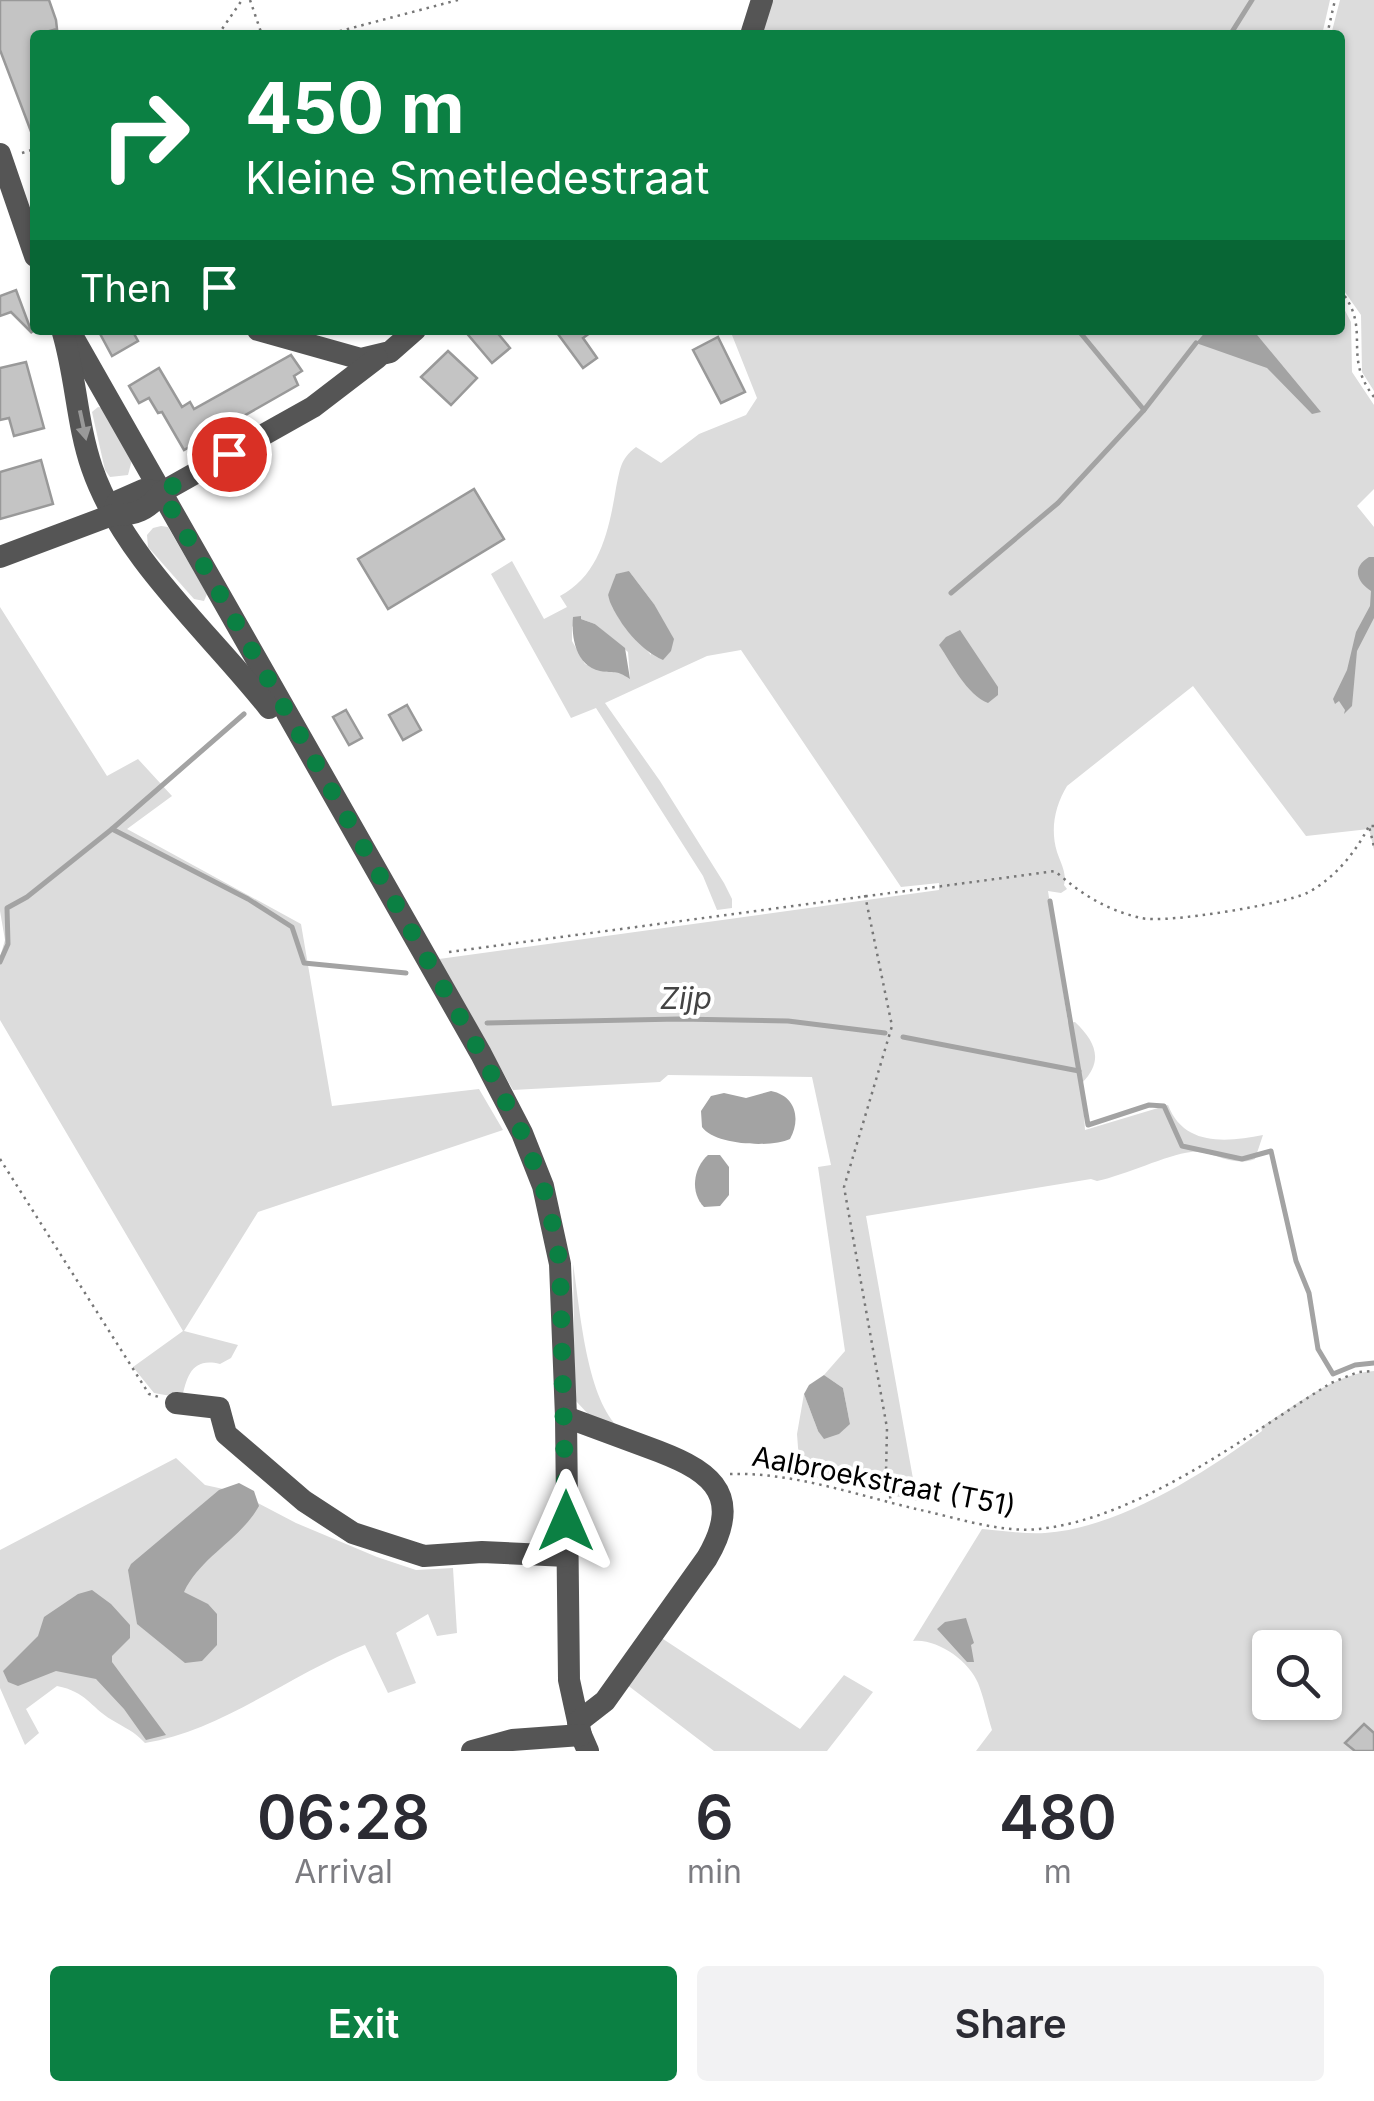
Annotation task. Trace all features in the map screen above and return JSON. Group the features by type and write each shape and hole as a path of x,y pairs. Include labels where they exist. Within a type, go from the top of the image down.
{"street":[{"path":"752,30 762,0"},
{"path":"0,154 30,241"},
{"path":"67,335 92,467 112,515 136,551 236,666 316,768"},
{"path":"69,335 162,492 506,1102 543,1186 560,1264 569,1680 582,1736"},
{"path":"275,335 345,356 377,358"},
{"path":"0,557 112,515 130,516 151,506 162,492 313,406 409,335"},
{"path":"176,1403 219,1408 226,1434 304,1501 353,1533 424,1556 482,1552 566,1556"},
{"path":"566,1417 689,1462 707,1474 722,1504 720,1536 582,1736"},
{"path":"472,1751 512,1740 582,1736"}],"path":[{"path":"221,30 242,0"},
{"path":"250,0 260,30"},
{"path":"345,30 458,0"},
{"path":"1328,30 1335,0"},
{"path":"1345,299 1356,320 1358,372 1374,398"},
{"path":"422,956 1054,872 1084,897 1118,912 1145,920 1173,921 1305,894 1331,878 1372,826"},
{"path":"1372,826 1374,847"},
{"path":"865,895 892,1026 844,1187 887,1428 886,1473 891,1503"},
{"path":"0,1159 150,1394 176,1403"},
{"name":"Aalbroekstraat (T51)","path":"707,1474 774,1476 1036,1530 1078,1522 1170,1483 1332,1383 1358,1372 1374,1371"}],"shaded area":[{"path":"773,0 1330,0 1323,30 760,30"},
{"path":"1340,0 1374,0 1374,391 1362,372 1361,315 1345,292 1345,30 1332,30"},
{"path":"1345,311 1351,322 1352,372 1374,405 1374,489 1357,506 1374,527 1374,850 1369,829 1306,836 1193,686 1067,786 1054,826 1067,889 1061,893 1048,891 1068,1023 1075,1022 1082,1029 1095,1052 1093,1067 1082,1083 1085,1130 1168,1105 1175,1119 1196,1135 1222,1140 1263,1135 1255,1159 1238,1161 1191,1152 1097,1181 866,1216 917,1501 800,1474 797,1434 804,1394 818,1431 850,1424 843,1388 824,1375 845,1351 818,1167 831,1165 812,1077 668,1075 660,1082 513,1090 439,959 939,890 939,883 901,887 741,650 707,656 605,703 724,883 732,908 717,910 703,876 596,708 571,718 491,574 512,561 544,619 567,607 560,596 585,576 600,550 620,470 631,451 636,447 661,463 699,434 746,415 757,398 732,335 1345,335","holes":["629,571 654,604 651,655 620,620 608,595","581,619 595,624 628,652 630,678 617,670 606,672 585,664 572,641 572,627"]},
{"path":"1203,335 1257,335 1321,412 1312,414 1267,368 1196,343"},
{"path":"103,408 133,456 128,475 110,477 105,470 92,412"},
{"path":"161,526 168,527 207,594 204,601 194,599 148,547 147,535"},
{"path":"1374,557 1374,618 1357,651 1352,706 1344,714 1339,701 1335,704 1333,699 1347,670 1356,632 1370,606 1371,591 1358,574 1360,565"},
{"path":"629,571 674,639 663,660 632,636 610,602 608,595 616,574"},
{"path":"0,607 107,776 138,759 172,796 127,829 301,924 332,1106 479,1089 503,1130 258,1212 184,1331 238,1345 231,1358 220,1364 203,1363 192,1370 182,1398 154,1393 133,1367 183,1331 0,1020 0,957 5,940 0,911"},
{"path":"581,616 625,648 630,679 592,668 580,657 574,642 573,617"},
{"path":"960,630 998,687 998,695 988,703 967,686 939,645"},
{"path":"771,1091 786,1098 794,1109 790,1139 743,1143 718,1138 702,1127 701,1111 711,1096 724,1093 746,1098"},
{"path":"708,1155 720,1155 729,1167 729,1195 720,1206 704,1207 695,1188 696,1173"},
{"path":"573,1264 592,1375 599,1397 620,1429 590,1416 575,1400"},
{"path":"1374,1371 1374,1751 976,1751 992,1730 974,1675 942,1647 913,1641 982,1529 1045,1533 1073,1529 1131,1510 1214,1464 1262,1431 1261,1427 1344,1378"},
{"path":"824,1375 843,1388 850,1424 839,1434 824,1439 804,1394 809,1385"},
{"path":"176,1458 205,1485 237,1492 296,1523 377,1557 416,1570 453,1568 457,1633 437,1636 428,1614 396,1633 416,1683 388,1693 365,1645 202,1727 145,1743 82,1696 57,1686 26,1709 39,1733 25,1745 0,1688 0,1550"},
{"path":"239,1483 254,1491 259,1506 242,1529 200,1569 184,1592 208,1604 217,1614 217,1645 202,1661 185,1663 137,1624 128,1570 219,1490"},
{"path":"92,1590 130,1625 130,1638 112,1656 112,1662 166,1735 146,1740 96,1679 56,1671 18,1686 8,1682 3,1671 38,1636 44,1617 78,1594"},
{"path":"966,1618 974,1643 974,1662 967,1662 937,1629 945,1622"},
{"path":"660,1637 800,1729 844,1675 873,1692 827,1751 714,1751 626,1684"}],"building":[{"path":"0,0 49,0 57,29 30,30 30,129 0,50"},
{"path":"16,290 30,331 11,312 0,316 0,296"},
{"path":"101,335 135,335 138,341 112,356"},
{"path":"468,335 499,335 510,348 492,363"},
{"path":"559,335 587,335 583,338 597,358 583,368"},
{"path":"718,337 745,392 721,403 693,350"},
{"path":"448,351 477,378 451,405 421,377"},
{"path":"291,355 302,371 294,376 298,385 184,450 162,412 158,413 149,398 139,403 129,386 159,368 182,407 190,402 194,409"},
{"path":"26,362 44,428 14,436 9,418 0,420 0,368"},
{"path":"41,460 53,504 0,519 0,472"},
{"path":"474,489 504,539 388,609 358,559"},
{"path":"407,705 421,730 403,740 389,715"},
{"path":"346,710 362,738 349,745 333,717"},
{"path":"1364,1724 1374,1733 1374,1751 1355,1751 1345,1743"}],"waterway":[{"path":"1233,30 1252,0"},
{"path":"1082,335 1144,410"},
{"path":"951,593 1058,503 1144,410 1196,343"},
{"name":"Zijp","path":"0,962 8,944 7,908 27,897 112,829 244,714"},
{"name":"Zijp","path":"112,829 248,899 292,927 304,963 406,973"},
{"path":"1050,901 1088,1125 1149,1105 1164,1106 1182,1146 1242,1159 1271,1151 1296,1261 1309,1293 1318,1349 1333,1374 1374,1363"},
{"name":"Zijp","path":"487,1023 788,1021 885,1033"},
{"name":"Zijp","path":"903,1037 1079,1071"}],"route":[{"path":"229,454 162,492 481,1054 522,1133 543,1186 560,1264 566,1521"}]}
